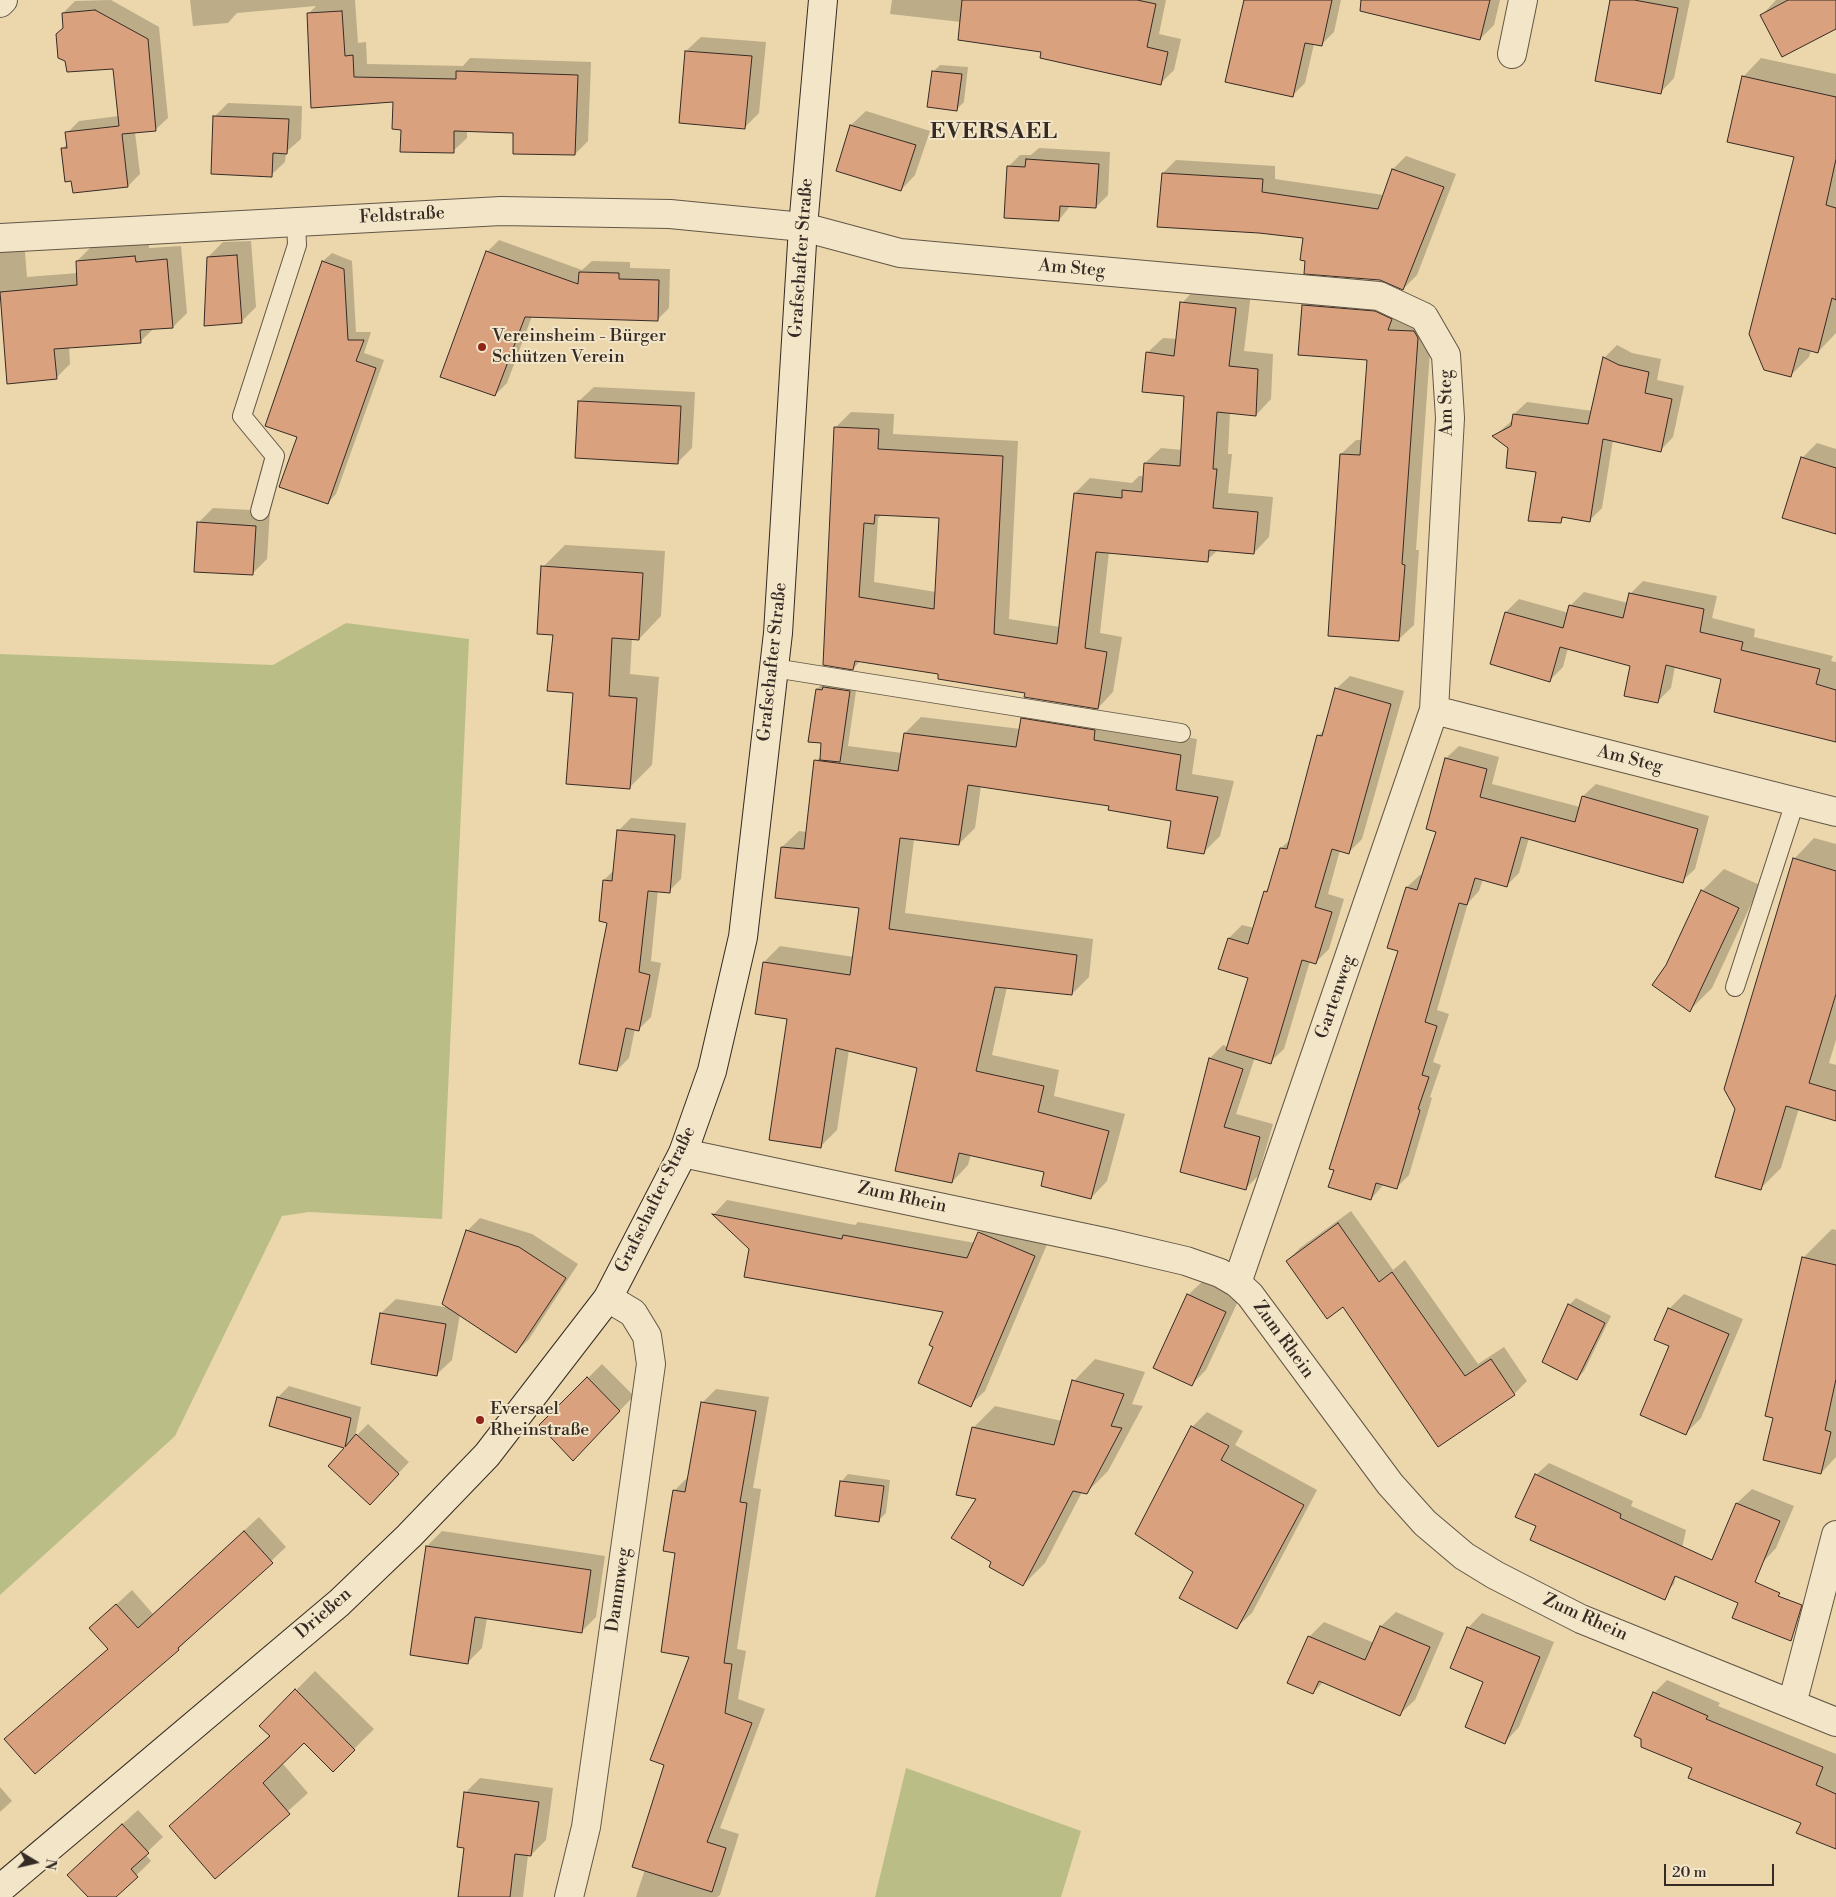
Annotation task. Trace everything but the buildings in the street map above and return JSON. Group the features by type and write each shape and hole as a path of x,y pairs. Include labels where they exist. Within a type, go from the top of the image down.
{"street":[{"path":"0,3 3,0"},
{"name":"Grafschafter Straße","path":"608,1298 683,1152 712,1071 743,936 778,633 803,228 823,0"},
{"path":"1512,54 1523,0"},
{"name":"Feldstraße","path":"0,238 501,211 670,214 803,228"},
{"name":"Am Steg","path":"803,228 900,253 1379,296 1424,317 1446,354 1450,418 1434,710 1836,812"},
{"name":"Gartenweg","path":"1237,1283 1434,710"},
{"name":"Zum Rhein","path":"683,1152 1109,1243 1186,1261 1220,1273 1237,1283 1250,1295 1390,1484 1425,1523 1464,1556 1495,1575 1581,1619 1836,1722"},
{"name":"Drießen","path":"0,1889 339,1603 409,1536 503,1435 608,1298"},
{"name":"Dammweg","path":"569,1897 586,1827 651,1364 647,1336 633,1313 608,1298"},
{"path":"1792,1704 1836,1535"}],"lane":[{"path":"260,511 275,456 242,416 297,245 296,222"},
{"path":"774,668 1181,733"},
{"path":"1736,987 1795,802"}],"green space":[{"path":"346,623 469,639 442,1219 309,1212 282,1216 175,1436 0,1595 0,654 273,665"},
{"path":"906,1768 1081,1831 1061,1897 875,1897"}],"place":[{"name":"Vereinsheim - Bürger Schützen Verein","path":"482,347"},
{"name":"Eversael Rheinstraße","path":"480,1420"}],"district":[{"name":"EVERSAEL","path":"994,133"}]}
